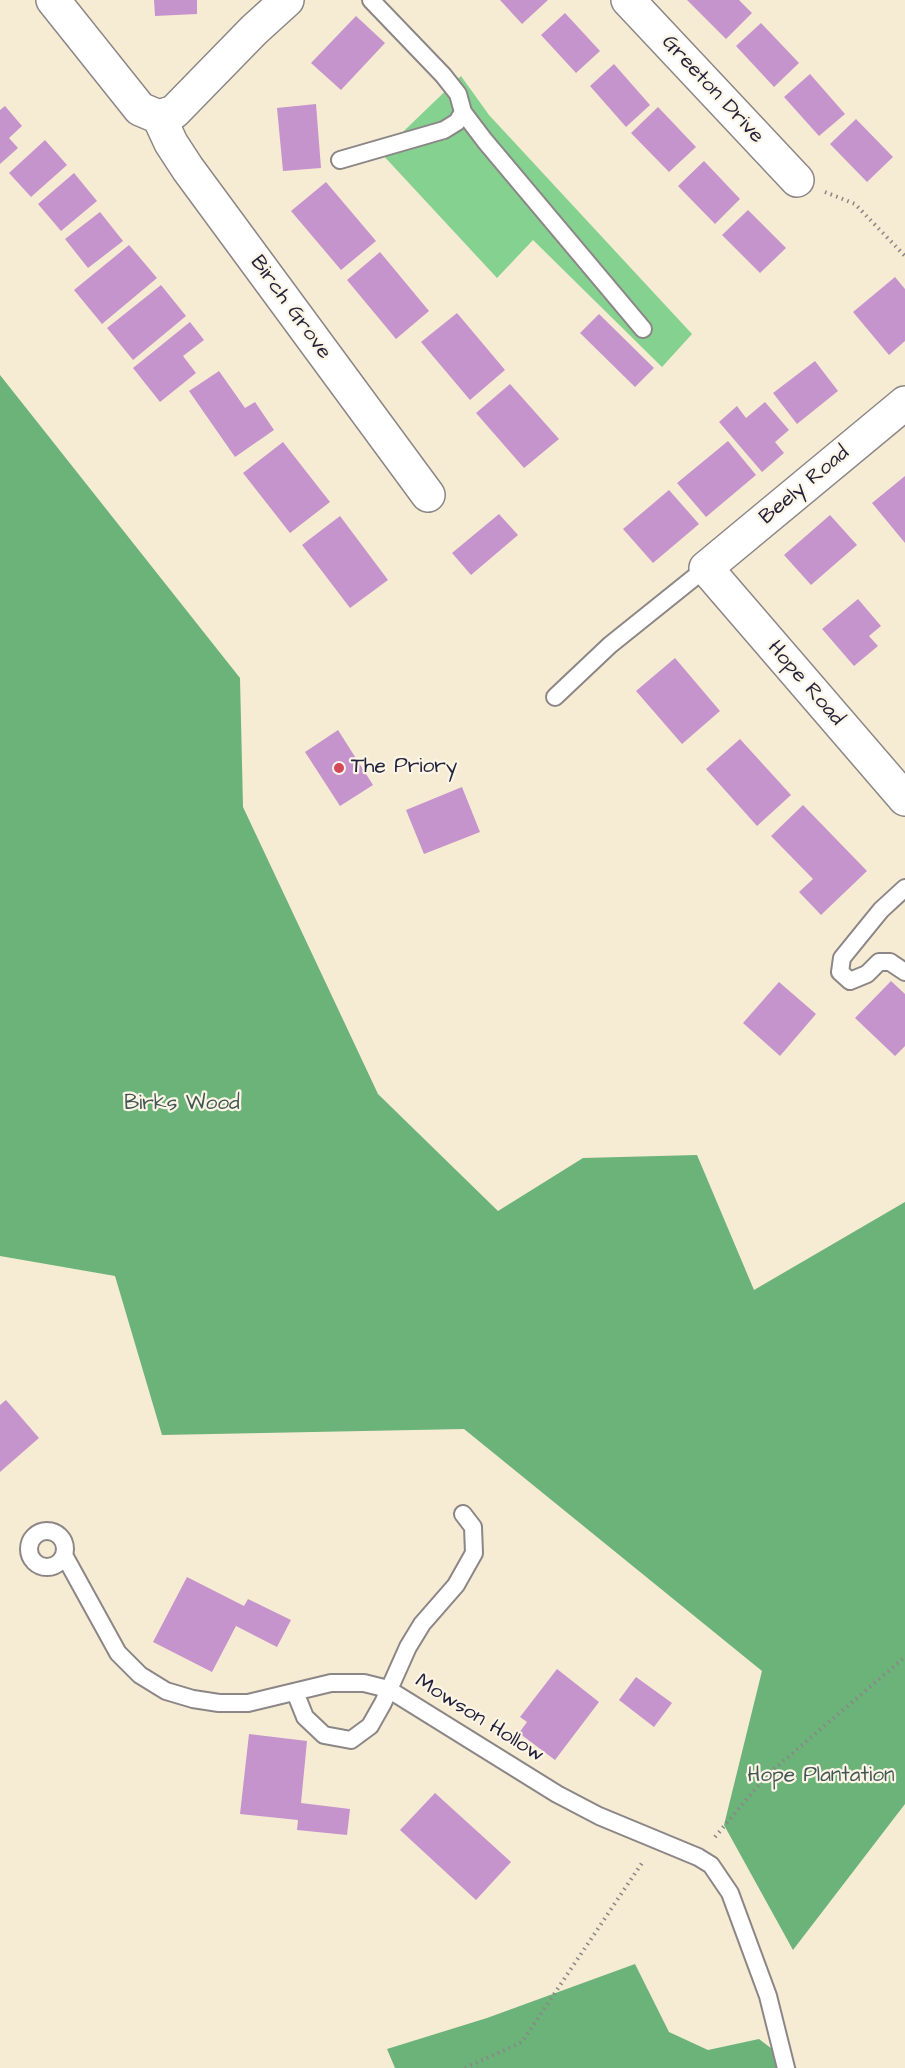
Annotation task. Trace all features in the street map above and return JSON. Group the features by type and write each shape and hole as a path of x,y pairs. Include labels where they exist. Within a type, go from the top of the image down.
{"street":[{"path":"53,0 140,109 159,117 174,112 254,30 287,0"},
{"name":"Greeton Drive","path":"628,0 796,180"},
{"name":"Birch Grove","path":"159,117 171,143 188,169 428,495"},
{"name":"Beely Road","path":"706,568 905,403"},
{"name":"Hope Road","path":"706,568 905,799"}],"lane":[{"path":"371,0 443,75 458,94 464,112 492,150 644,329"},
{"path":"340,160 444,130 457,122 464,112"},
{"path":"555,697 610,645 706,568"},
{"path":"905,888 881,910 842,958 840,972 850,981 867,974 879,962 890,962 905,972"},
{"path":"295,1692 305,1717 324,1735 351,1740 370,1726 408,1647 422,1624 456,1585 474,1553 473,1527 464,1514"},
{"name":"Mowson Hollow","path":"64,1555 118,1653 140,1676 166,1691 193,1699 219,1703 248,1703 332,1683 364,1683 388,1689 557,1794 599,1816 698,1857 711,1865 730,1893 768,1996 786,2068"}],"path":[{"path":"796,180 855,204 905,256"},
{"path":"698,1857 767,1775 905,1657"},
{"path":"465,2068 522,2042 645,1860"}],"green space":[{"path":"461,76 489,115 692,334 662,367 533,240 497,278 381,153"},
{"name":"Birks Wood","path":"0,375 240,678 243,807 378,1094 498,1211 583,1158 697,1155 754,1290 905,1202 905,1804 793,1950 724,1825 762,1671 464,1429 162,1435 115,1276 0,1256"},
{"path":"635,1964 669,2032 708,2050 759,2039 797,2068 395,2068 387,2049 487,2018"}],"building":[{"path":"154,0 197,0 197,14 155,16"},
{"path":"500,0 548,0 522,24"},
{"path":"687,0 739,0 752,13 726,39"},
{"path":"565,13 600,51 576,73 541,35"},
{"path":"356,16 385,43 341,90 311,63"},
{"path":"761,23 799,63 774,87 736,46"},
{"path":"614,64 650,105 626,127 590,86"},
{"path":"810,74 845,114 819,136 784,97"},
{"path":"316,104 321,168 283,171 277,108"},
{"path":"5,106 22,126 9,138 18,148 0,164 0,110"},
{"path":"658,107 696,147 669,172 631,133"},
{"path":"856,119 893,157 867,182 830,144"},
{"path":"45,140 67,165 31,197 9,173"},
{"path":"704,161 740,199 715,224 678,186"},
{"path":"74,173 97,201 61,231 38,204"},
{"path":"326,182 376,241 341,270 291,211"},
{"path":"748,210 786,248 760,273 722,235"},
{"path":"100,212 123,241 88,268 65,239"},
{"path":"129,245 157,278 102,324 74,290"},
{"path":"380,252 429,311 396,339 347,280"},
{"path":"895,277 905,289 905,341 889,355 853,312"},
{"path":"161,285 186,316 133,360 107,328"},
{"path":"457,313 505,370 470,400 421,342"},
{"path":"599,314 654,368 635,387 580,333"},
{"path":"190,322 204,340 183,356 196,373 160,402 133,368"},
{"path":"815,361 838,391 797,424 773,393"},
{"path":"219,371 245,408 255,402 274,430 235,457 189,391"},
{"path":"510,384 559,439 524,468 476,413"},
{"path":"765,402 789,430 775,442 784,453 762,472 719,422 737,406 746,418"},
{"path":"728,441 756,475 706,517 677,483"},
{"path":"283,442 330,502 290,533 243,473"},
{"path":"905,476 905,543 872,503"},
{"path":"669,490 699,524 653,563 623,529"},
{"path":"499,514 518,535 471,575 452,553"},
{"path":"830,515 857,545 811,585 784,555"},
{"path":"340,516 388,580 350,608 302,545"},
{"path":"858,599 881,626 869,636 878,646 854,666 822,629"},
{"path":"675,658 720,711 682,744 636,691"},
{"name":"The Priory","path":"338,730 373,785 340,806 305,752"},
{"path":"740,739 791,795 757,826 706,769"},
{"path":"462,787 480,832 424,854 406,810"},
{"path":"803,805 867,871 821,915 799,892 813,879 771,836"},
{"path":"891,981 905,994 905,1046 895,1056 855,1018"},
{"path":"779,982 816,1014 780,1056 743,1023"},
{"path":"6,1400 39,1438 0,1472 0,1405"},
{"path":"187,1577 244,1606 248,1599 291,1620 277,1647 236,1626 212,1672 153,1642"},
{"path":"557,1669 599,1702 555,1760 519,1733 527,1722 520,1717"},
{"path":"636,1677 672,1703 654,1727 619,1700"},
{"path":"249,1734 307,1741 301,1803 350,1809 347,1835 297,1830 298,1820 240,1814"},
{"path":"435,1793 511,1862 476,1900 400,1830"}],"place":[{"name":"The Priory","path":"339,768"}],"park label":[{"name":"Hope Plantation","path":"821,1777"}]}
